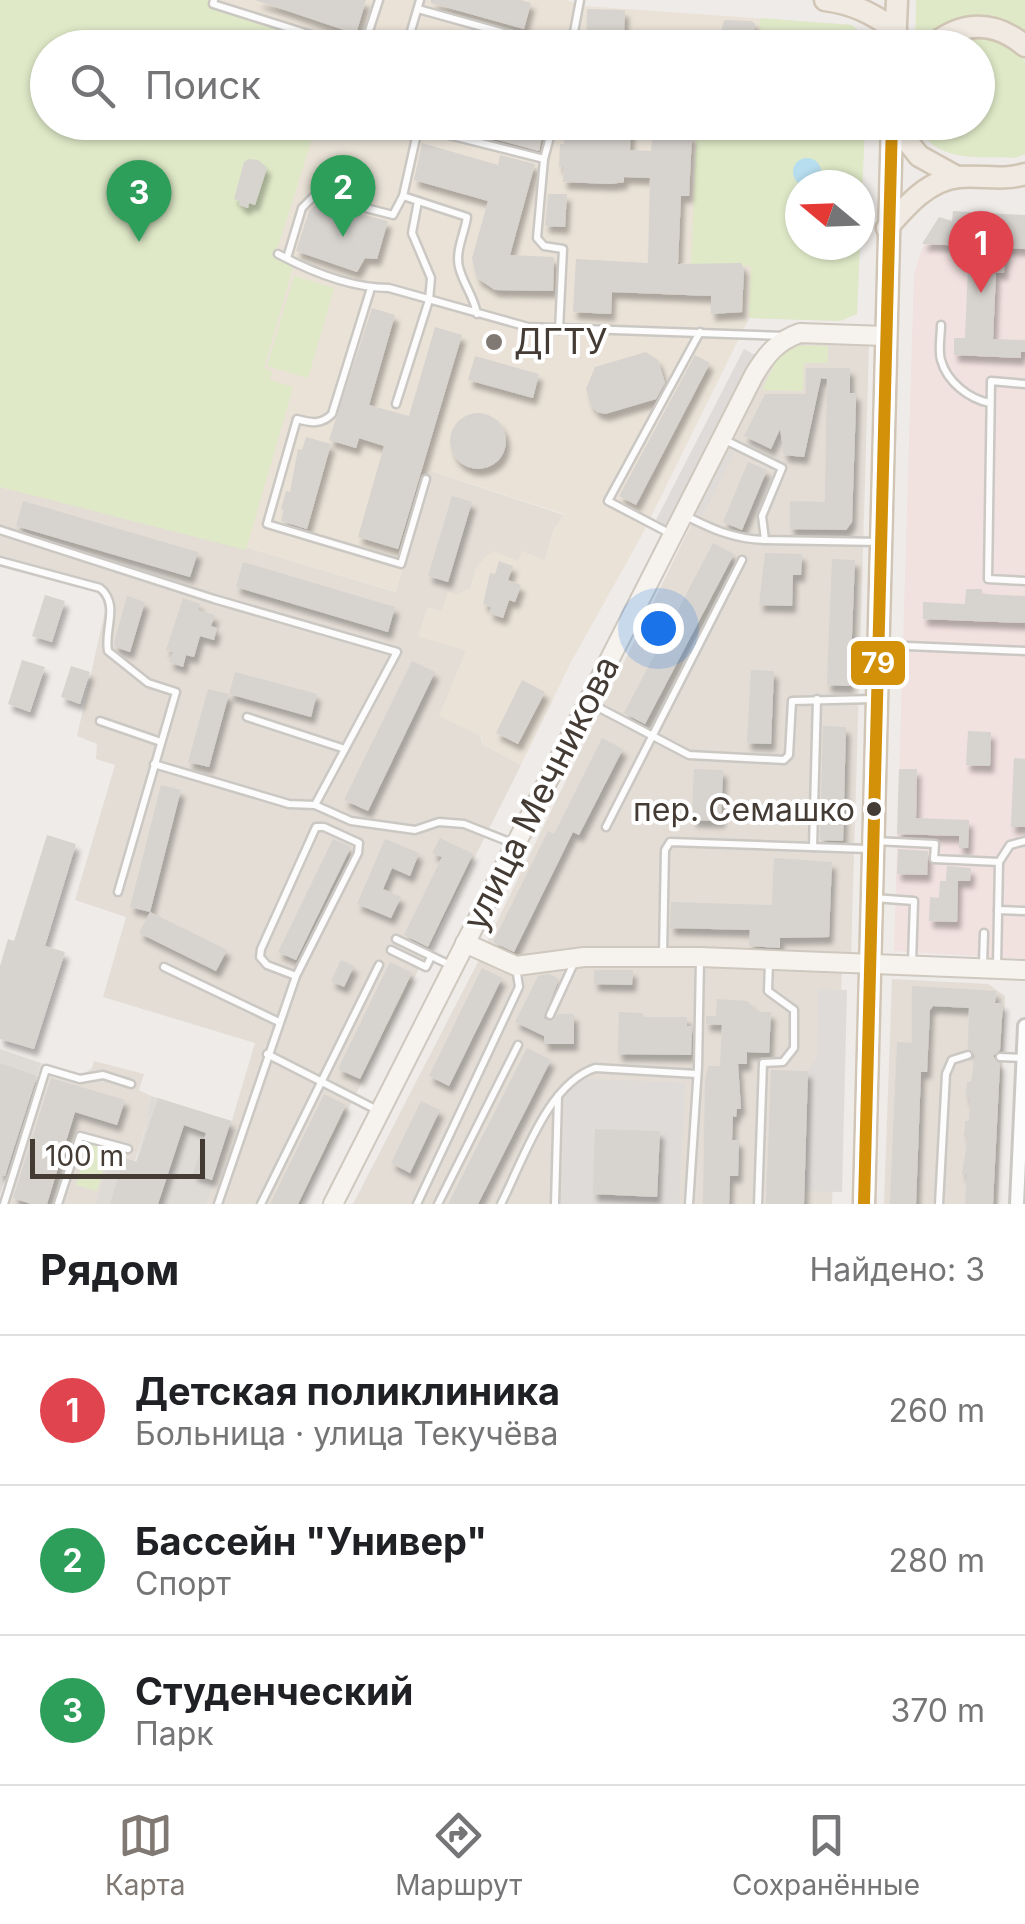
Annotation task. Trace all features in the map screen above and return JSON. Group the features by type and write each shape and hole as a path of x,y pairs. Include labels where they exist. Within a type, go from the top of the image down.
{"main road":[{"path":"825,0 864,10 885,30"},
{"path":"895,30 897,0"},
{"path":"956,30 974,25 1003,31 1025,46"},
{"path":"864,1204 891,140"},
{"path":"906,140 919,156 956,177"},
{"path":"887,228 925,190 956,177 1025,174"},
{"path":"1002,178 1025,187"},
{"path":"788,337 800,333 885,336"},
{"name":"улица Мечникова","path":"334,1204 722,438 769,351 788,337"},
{"path":"465,942 516,966 576,957 663,957 1025,970"}],"street":[{"path":"1017,1204 1025,1026"}],"lane":[{"path":"214,0 213,4 296,30"},
{"path":"369,30 379,0"},
{"path":"410,30 420,0"},
{"path":"574,30 580,0"},
{"path":"418,9 493,30"},
{"path":"287,258 302,208 315,194 394,214 403,196 415,140"},
{"path":"465,140 544,160"},
{"path":"549,140 537,238 544,246 563,250 559,330"},
{"path":"403,196 467,217 459,269 475,300 477,315"},
{"path":"396,404 429,300 431,278 412,232 418,201"},
{"path":"278,254 370,288 389,288 528,327 788,337"},
{"path":"370,288 332,414 325,421 312,423 297,419 267,524 401,564 426,479"},
{"path":"941,326 940,359 947,372 961,390 990,403"},
{"path":"672,534 608,502 700,332"},
{"path":"1025,384 991,382 988,579 1025,582"},
{"path":"722,438 782,468 762,516 765,540"},
{"path":"683,514 739,539 880,542"},
{"path":"0,530 397,652 315,805"},
{"path":"0,560 100,588 112,606 106,639 108,651 148,683 176,692 118,892"},
{"path":"606,828 742,560"},
{"path":"878,645 1025,651"},
{"path":"587,702 689,755 784,760 789,754 790,704 795,699 877,699"},
{"path":"813,848 817,700"},
{"path":"247,717 345,749"},
{"path":"100,721 161,742"},
{"path":"154,764 289,804 315,805 350,822 415,830 439,822 464,824 514,844"},
{"path":"218,1204 296,976 358,853 360,843 324,827 316,828 261,949 260,958 267,965 296,976"},
{"path":"663,957 666,845 670,842 813,848 935,844 934,860 999,862"},
{"path":"990,970 999,862 1010,846 1025,842"},
{"path":"872,898 914,901 912,966"},
{"path":"998,910 1025,911"},
{"path":"984,933 990,970"},
{"path":"396,939 453,967"},
{"path":"391,950 426,967 432,956"},
{"path":"550,1015 576,957"},
{"path":"689,1204 700,958"},
{"path":"758,1204 762,1063 783,1062 794,1048 794,1010 768,991 769,960"},
{"path":"260,1204 379,965"},
{"path":"417,1204 519,987 516,966"},
{"path":"164,967 278,1022"},
{"path":"438,1204 518,1046"},
{"path":"267,1054 380,1111"},
{"path":"939,1204 946,1074 952,1060 968,1055"},
{"path":"1000,1056 1023,1058"},
{"path":"501,1204 558,1095 570,1080 595,1068 697,1074"},
{"path":"4,1204 46,1069 80,1079 101,1075 131,1084"},
{"path":"555,1204 558,1095"},
{"path":"54,1203 80,1136 128,1150"}],"shaded area":[{"path":"211,0 566,0 584,6 852,25 857,30 276,30 208,10"},
{"name":"ДГТУ","path":"308,140 864,140 863,170 785,170 785,260 859,260 857,314 840,321 749,318 642,535 570,664 521,765 482,744 482,737 439,716 466,650 418,637 427,608 442,611 448,592 457,595 471,588 476,568 494,551 518,561 522,551 545,560 554,529 564,514 431,471 396,592 221,540 271,372 244,362"},
{"path":"1025,229 1025,959 894,951 914,275 922,248 932,236"},
{"path":"780,343 869,344 851,957 537,954 517,958 486,944"},
{"path":"744,349 755,355 666,528 655,522"},
{"path":"726,449 734,453 702,516 693,512"},
{"path":"431,471 564,515 554,529 545,560 476,568 471,588 457,595 442,611 427,608 466,650 482,744 521,765 301,1204 207,1204 255,1043 103,997 126,917 75,900 115,765 96,759 97,744 77,736 105,611 95,590 0,565 0,487 221,540 395,592"},
{"path":"593,959 842,971 832,1204 353,1204 479,960 513,970"},
{"path":"892,979 988,984 1005,996 998,1204 884,1204"},
{"path":"818,989 847,990 842,1192 805,1191 808,1071 817,1057"},
{"path":"0,1049 41,1063 0,1195"},
{"path":"94,1061 144,1074 139,1090 151,1096 146,1115 149,1117 135,1161 111,1154 95,1204 0,1204 41,1063 81,1076 92,1068"},
{"path":"566,1078 685,1083 679,1204 561,1204","holes":["596,1129 660,1131 657,1196 593,1194"]},
{"path":"151,1096 232,1121 207,1204 95,1204 111,1154 136,1161"}],"green space":[{"path":"0,0 210,0 209,8 279,30 30,30 30,140 312,140 275,256 293,267 264,368 272,372 270,380 293,387 246,550 0,487"},
{"path":"916,0 1025,0 1025,37 968,22 956,22 938,30 915,30"},
{"path":"760,18 852,25 857,30 760,30"},
{"path":"995,39 1008,45 1025,61 1025,154 1016,158 972,157 946,152 928,140 995,140"},
{"path":"696,140 864,140 863,170 785,170 785,260 859,260 857,314 840,321 749,318 751,266 691,264"},
{"path":"294,276 334,288 308,378 267,366"},
{"path":"784,345 828,346 828,363 804,363 803,391 762,390"},
{"path":"89,1144 109,1150 97,1191 76,1185"}],"water":[{"path":"807,158 821,170 793,170 797,162"}],"building":[{"path":"255,0 366,0 357,30 344,30"},
{"path":"431,0 521,0 531,3 524,29"},
{"path":"587,9 625,10 624,30 586,30"},
{"path":"724,20 755,24 755,30 722,30"},
{"path":"499,140 541,140 539,151"},
{"name":"ДГТУ","path":"564,140 630,140 630,150 651,151 652,140 692,140 689,196 681,196 678,264 741,263 742,312 711,314 711,296 612,292 611,314 573,312 576,259 648,263 650,178 624,177 624,182 611,184 563,182 564,167 559,167 560,144"},
{"path":"422,143 498,165 500,155 535,164 510,255 554,257 553,291 495,290 477,278 472,258 488,201 414,180"},
{"path":"258,160 267,168 255,205 249,203 248,208 234,199 244,162"},
{"path":"548,194 567,194 565,227 545,226"},
{"path":"317,203 388,221 377,259 365,258 357,272 296,251 309,211"},
{"path":"953,211 1025,215 1025,249 1005,248 1004,273 996,273 993,339 1025,340 1021,358 954,355 954,338 965,338 969,246 922,244 939,217 952,221"},
{"path":"372,308 395,315 369,405 409,416 435,327 462,335 398,549 358,537 384,446 359,438 356,448 329,440"},
{"path":"646,352 658,360 665,383 656,399 605,414 597,412 586,389 595,367"},
{"path":"695,355 710,363 636,505 619,496"},
{"path":"475,356 539,374 533,398 468,380"},
{"path":"806,368 850,368 850,393 856,393 856,404 852,522 846,530 790,529 790,501 825,502 827,379 821,378 804,457 784,455 780,429 771,449 744,436 765,394 806,394"},
{"path":"478,413 498,421 506,441 498,461 478,469 458,461 450,441 458,421"},
{"path":"306,437 331,444 307,529 281,521 298,449 302,450"},
{"path":"748,462 767,470 742,530 723,522"},
{"path":"452,496 472,502 448,582 428,576"},
{"path":"23,501 198,552 190,577 16,526"},
{"path":"713,543 734,554 645,724 624,713"},
{"path":"765,553 802,554 801,575 793,575 792,606 759,605"},
{"path":"832,559 855,560 850,686 827,685"},
{"path":"499,561 513,566 508,580 521,585 515,602 509,600 503,618 489,613 491,607 483,604 490,573 495,574"},
{"path":"243,562 395,607 388,632 236,587"},
{"path":"966,589 982,589 982,594 1025,596 1025,623 923,619 923,602 965,604"},
{"path":"45,595 65,601 52,642 32,636"},
{"path":"127,596 145,602 130,652 114,643"},
{"path":"183,598 200,604 198,610 215,615 211,626 217,628 214,640 200,636 194,657 186,655 183,667 169,662 173,652 166,650"},
{"path":"22,660 45,667 30,712 8,704"},
{"path":"412,661 435,672 368,811 344,800"},
{"path":"71,666 90,672 80,704 61,697"},
{"path":"751,670 774,671 771,744 747,743"},
{"path":"235,672 317,694 311,717 229,694"},
{"path":"522,680 545,692 518,744 496,733"},
{"path":"208,689 229,694 209,767 188,762"},
{"path":"823,726 846,727 843,841 820,840"},
{"path":"968,731 991,732 990,766 966,765"},
{"path":"602,738 623,749 579,835 573,832 514,952 493,942 548,831 554,834"},
{"path":"1014,758 1025,759 1025,827 1011,827"},
{"path":"694,769 723,770 721,821 692,820"},
{"path":"899,769 917,769 916,818 969,820 968,848 959,848 959,836 897,834"},
{"path":"161,785 181,790 150,912 130,907"},
{"path":"47,835 76,844 45,946 65,952 34,1049 0,1039 0,966 8,939 14,941"},
{"path":"440,838 473,854 428,947 404,935 442,857 432,853"},
{"path":"333,839 351,847 296,960 278,952"},
{"path":"385,839 419,853 410,876 392,868 383,889 401,897 391,918 357,904"},
{"path":"898,849 928,851 927,875 897,874"},
{"path":"774,858 832,862 829,937 780,938 780,948 749,946 750,930 670,928 671,902 772,905"},
{"path":"947,866 971,868 970,881 958,881 957,922 929,921 930,897 939,898 940,881 946,881"},
{"path":"150,912 227,950 216,971 139,933"},
{"path":"341,960 354,966 344,987 331,981"},
{"path":"390,962 412,973 360,1079 338,1069"},
{"path":"482,968 502,978 449,1086 429,1076"},
{"path":"594,970 633,970 632,985 594,984"},
{"path":"549,974 559,979 544,1018 552,1022 558,1014 574,1014 574,1044 544,1044 544,1036 515,1022 538,976"},
{"path":"912,986 996,991 995,1003 1003,1003 1000,1050 993,1056 1000,1064 993,1204 965,1204 967,1174 962,1174 968,1137 964,1137 965,1121 969,1121 967,1082 971,1082 975,1056 968,1048 969,1008 933,1006 927,1072 921,1072 916,1204 890,1204 897,1042 912,1043"},
{"path":"717,999 747,1001 758,1012 771,1012 769,1053 747,1052 747,1064 738,1064 741,1109 733,1116 732,1140 739,1140 738,1176 730,1176 729,1204 703,1204 705,1081 708,1066 720,1066 722,1025 706,1024 706,1016 716,1016"},
{"path":"619,1012 643,1013 643,1017 687,1017 687,1026 692,1026 691,1055 618,1054"},
{"path":"527,1048 551,1060 478,1204 448,1204"},
{"path":"0,1063 37,1076 5,1176 0,1175"},
{"path":"771,1070 808,1071 804,1204 766,1204"},
{"path":"51,1078 125,1100 117,1125 75,1112 47,1204 31,1204 13,1198"},
{"path":"324,1094 346,1105 298,1204 270,1204"},
{"path":"158,1098 231,1121 212,1180 193,1174 206,1133 184,1125 158,1204 110,1204 124,1158 137,1162"},
{"path":"421,1101 440,1110 410,1173 391,1163"},
{"path":"595,1129 660,1131 657,1197 593,1194"}],"transit line":[{"name":"79","path":"864,1204 892,140"}],"place":[{"name":"Бассейн \"Универ\"","path":"343,237"},
{"name":"Студенческий","path":"139,242"},
{"name":"Детская поликлиника","path":"981,293"},
{"name":"ДГТУ","path":"494,342"},
{"name":"пер. Семашко","path":"874,809"}]}
